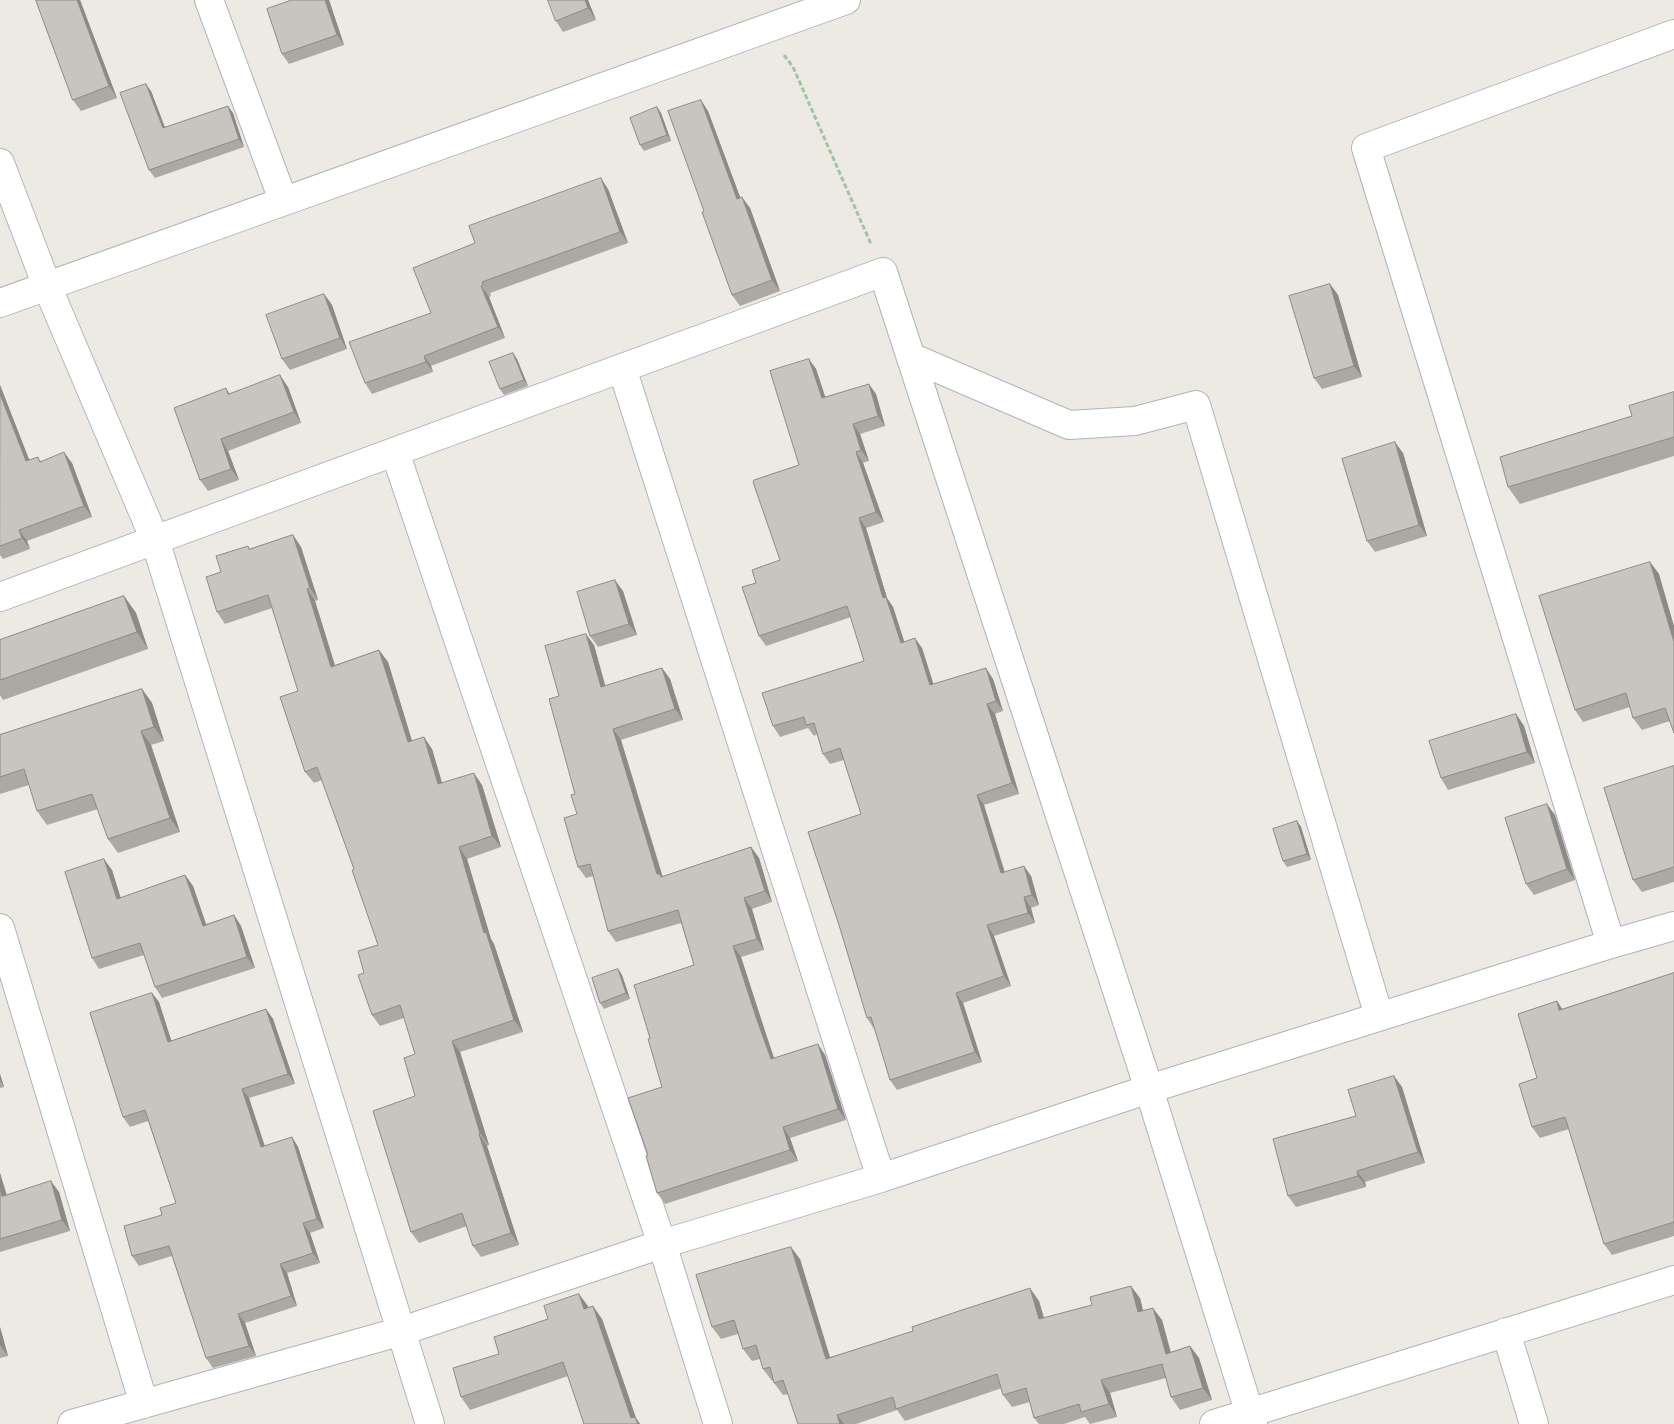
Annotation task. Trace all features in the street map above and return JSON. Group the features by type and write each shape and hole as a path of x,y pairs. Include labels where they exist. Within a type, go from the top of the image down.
{"street":[{"path":"209,0 283,200"},
{"path":"0,303 283,200 846,0"},
{"path":"1611,944 1366,148 1674,34"},
{"path":"0,163 47,286 155,540 430,1424"},
{"path":"0,597 884,272 1149,1089 1251,1418"},
{"path":"911,357 1069,425 1134,422 1196,405 1379,1016"},
{"path":"622,368 881,1178"},
{"path":"394,452 662,1244 718,1424"},
{"path":"72,1424 402,1331 662,1244 881,1178 1149,1089 1379,1016 1674,926"},
{"path":"0,928 144,1404"},
{"path":"1214,1424 1251,1418 1506,1332 1674,1280"},
{"path":"1506,1332 1534,1424"}],"path":[{"path":"764,29 793,67 884,272"}],"building":[{"path":"36,0 77,0 109,86 73,100"},
{"path":"292,0 325,0 337,35 282,54 267,9"},
{"path":"548,0 585,0 588,8 556,21"},
{"path":"146,84 163,128 228,106 239,139 149,170 120,93"},
{"path":"701,100 737,199 742,197 772,280 732,295 668,111"},
{"path":"657,107 667,135 640,145 630,118"},
{"path":"601,178 620,232 482,282 483,285 481,286 498,327 424,356 426,362 365,383 349,342 431,313 413,268 475,243 469,226"},
{"path":"1330,284 1354,366 1314,378 1289,296"},
{"path":"324,294 340,338 282,359 266,315"},
{"path":"513,353 524,380 500,389 489,362"},
{"path":"809,359 822,398 869,384 878,416 853,424 861,450 856,452 876,512 859,518 883,598 886,597 901,643 915,638 930,685 986,668 996,701 987,704 1012,783 977,795 1001,873 1024,866 1032,895 1024,897 1028,913 987,925 1004,976 956,993 975,1052 890,1080 871,1017 867,1018 808,832 861,814 840,748 823,754 814,723 806,725 804,717 773,726 762,693 864,661 847,606 759,636 742,587 756,583 752,570 780,560 753,482 754,480 799,465 770,371"},
{"path":"280,375 294,412 221,439 231,469 200,480 174,408 226,388 228,394"},
{"path":"1674,392 1674,437 1508,487 1500,457 1632,416 1629,406"},
{"path":"0,394 26,461 38,457 40,462 64,452 84,506 19,530 22,538 0,546"},
{"path":"1395,442 1419,525 1367,541 1342,459"},
{"path":"293,535 310,588 307,589 331,667 379,650 408,742 424,737 438,784 474,773 492,836 459,847 484,933 486,932 514,1020 452,1041 479,1134 511,1233 473,1246 462,1213 411,1232 373,1111 415,1096 404,1058 415,1054 400,1005 372,1015 358,975 364,973 358,951 378,945 352,870 354,869 317,767 305,772 280,697 298,691 268,595 217,612 206,577 221,572 216,556 248,546 249,549"},
{"path":"1650,562 1674,642 1674,733 1665,708 1633,718 1626,693 1575,710 1539,596"},
{"path":"615,580 629,624 590,636 577,592"},
{"path":"124,596 137,632 0,680 0,640"},
{"path":"586,634 601,687 662,668 675,709 613,729 657,874 660,874 661,877 751,847 765,891 744,898 757,939 733,946 756,1017 771,1059 818,1044 838,1109 783,1127 790,1150 657,1193 646,1156 648,1155 628,1098 662,1087 634,985 694,965 678,910 608,931 590,864 578,867 564,818 577,814 571,795 575,794 549,699 559,696 545,646"},
{"path":"142,689 154,727 141,731 170,818 108,839 92,794 37,811 24,769 0,777 0,735"},
{"path":"1516,714 1527,752 1441,778 1429,741"},
{"path":"1674,766 1674,867 1633,880 1604,788"},
{"path":"1547,804 1567,869 1526,884 1505,818"},
{"path":"1297,821 1307,854 1283,861 1273,829"},
{"path":"104,859 117,899 185,875 203,926 234,915 247,957 155,987 140,943 92,958 65,872"},
{"path":"618,969 626,993 600,1003 592,978"},
{"path":"1674,973 1674,1222 1604,1244 1565,1117 1532,1127 1519,1084 1537,1078 1518,1014 1557,1001 1559,1010"},
{"path":"152,993 168,1042 266,1009 288,1074 242,1089 261,1147 292,1137 317,1219 303,1223 313,1253 280,1264 291,1296 238,1314 249,1346 206,1358 169,1246 132,1256 124,1226 162,1215 160,1208 176,1203 145,1110 123,1117 90,1013"},
{"path":"1394,1076 1418,1152 1357,1171 1358,1176 1288,1196 1273,1139 1356,1116 1348,1090"},
{"path":"51,1181 62,1220 0,1239 0,1188 2,1196"},
{"path":"791,1247 826,1359 913,1331 912,1327 1030,1288 1039,1319 1092,1305 1090,1297 1131,1286 1138,1312 1153,1308 1166,1354 1190,1346 1203,1388 1171,1397 1162,1364 1101,1380 1109,1404 1081,1412 1079,1404 1034,1418 1026,1388 1003,1395 997,1374 896,1409 893,1397 837,1415 840,1424 798,1424 783,1380 774,1383 770,1367 763,1369 756,1345 743,1349 734,1320 712,1327 696,1275"},
{"path":"579,1294 584,1309 593,1306 631,1418 635,1417 638,1424 584,1424 563,1362 461,1397 453,1368 499,1354 494,1337 548,1319 544,1306"}]}
